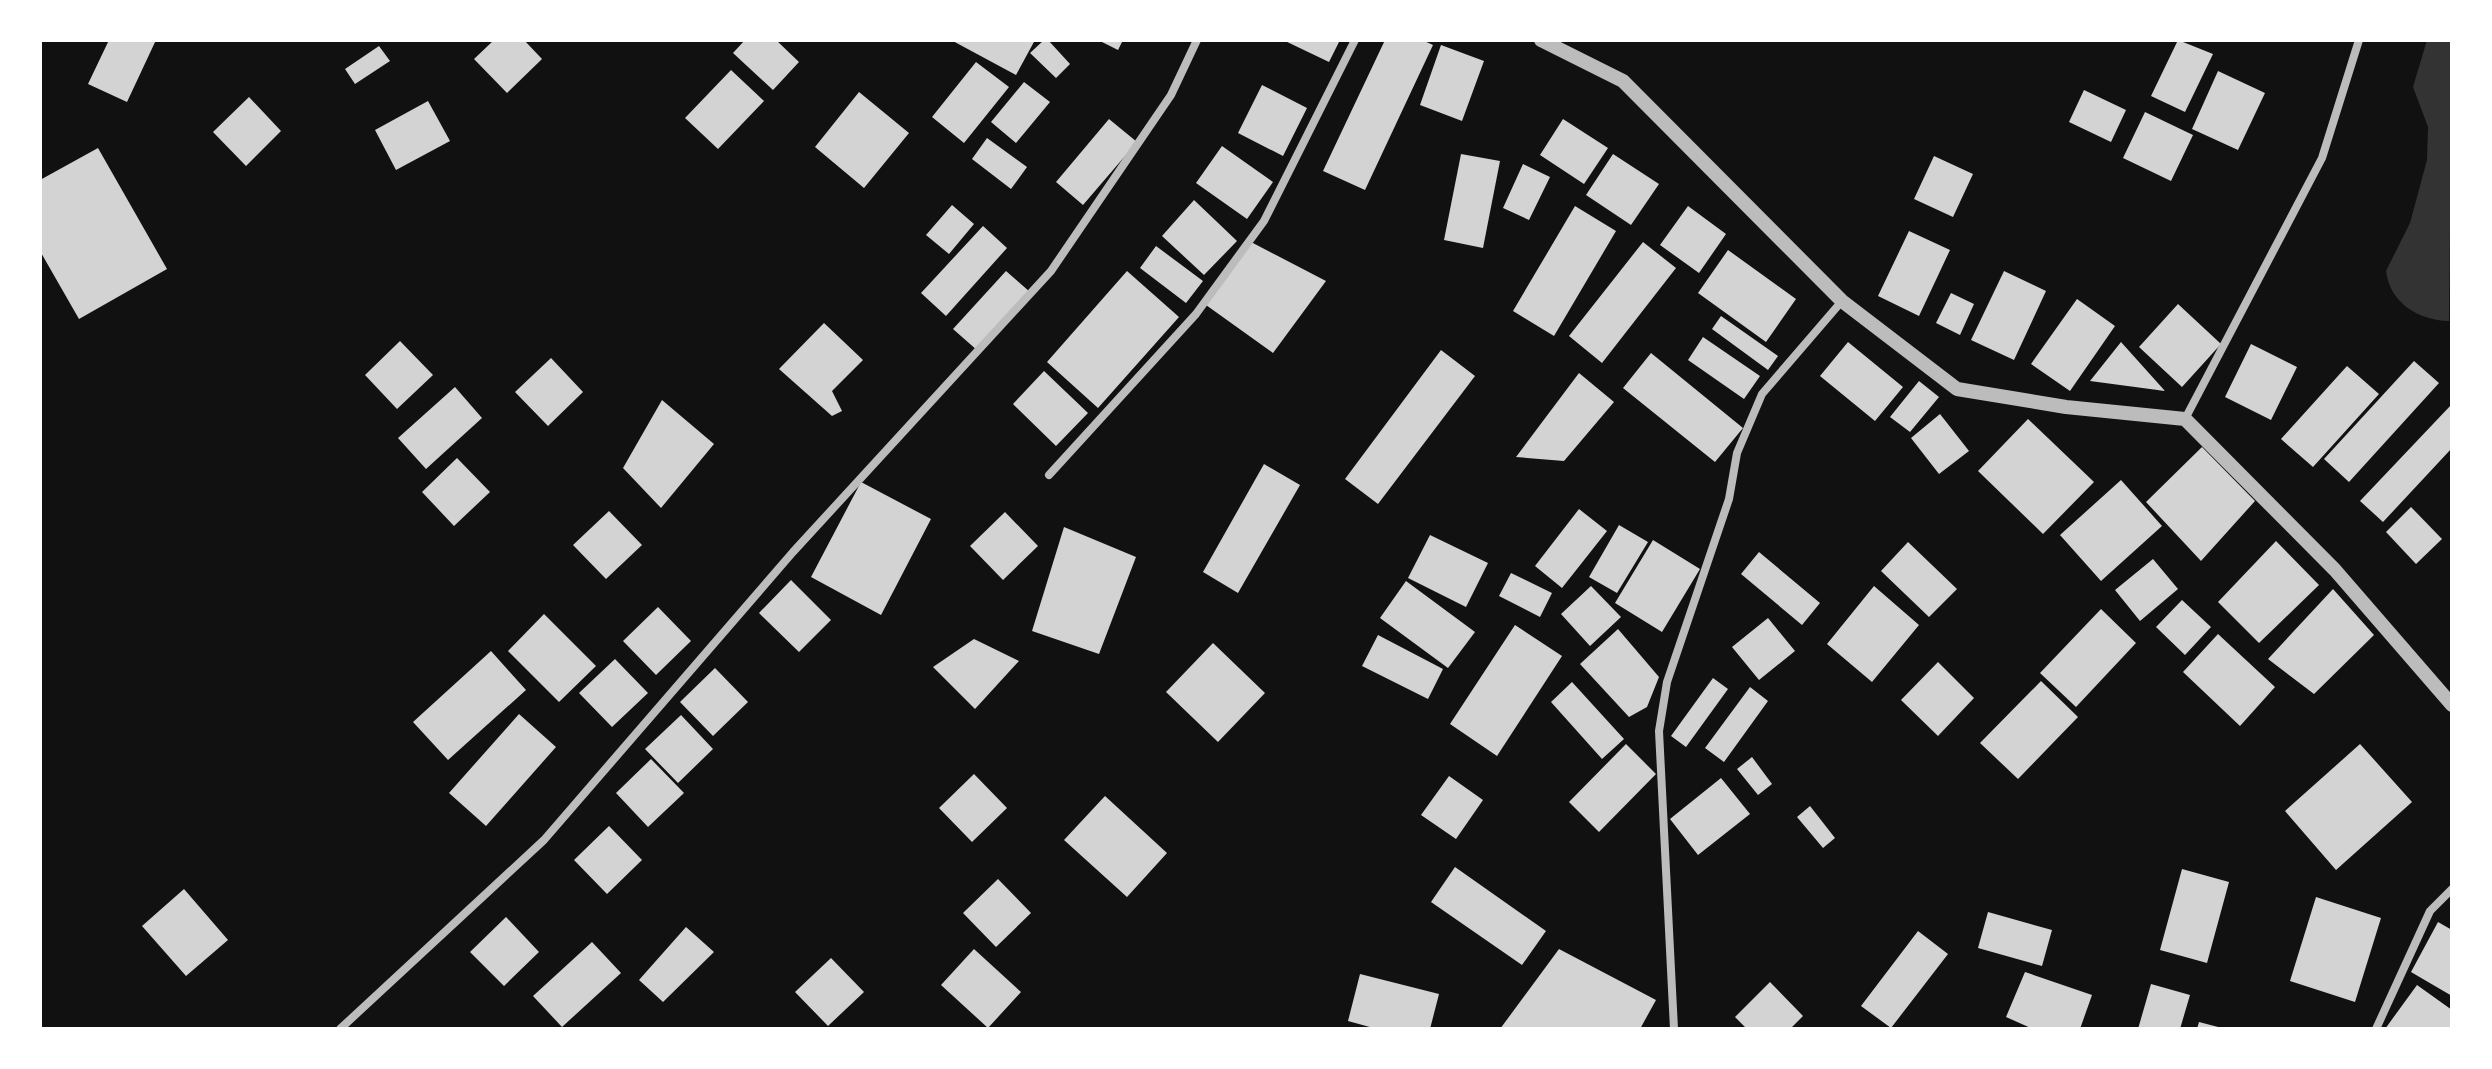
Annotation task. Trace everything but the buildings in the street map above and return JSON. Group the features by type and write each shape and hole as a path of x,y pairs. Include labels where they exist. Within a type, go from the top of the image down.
{"street":[{"path":"340,1029 544,840 793,552 1051,271 1171,95 1197,40"},
{"path":"1049,475 1196,314 1264,221 1355,40"},
{"path":"1541,40 1623,81 1842,301 1957,389 2066,407 2185,419 2335,570 2452,705"},
{"path":"2185,419 2322,158 2359,40"},
{"path":"1674,1029 1659,731 1667,682 1729,499 1737,453 1762,394 1842,301"},
{"path":"2376,1029 2430,911 2452,889"}],"shaded area":[{"path":"2427,40 2452,40 2449,321 2427,317 2407,308 2393,292 2386,271 2410,223 2427,160 2428,127 2413,87"}]}
